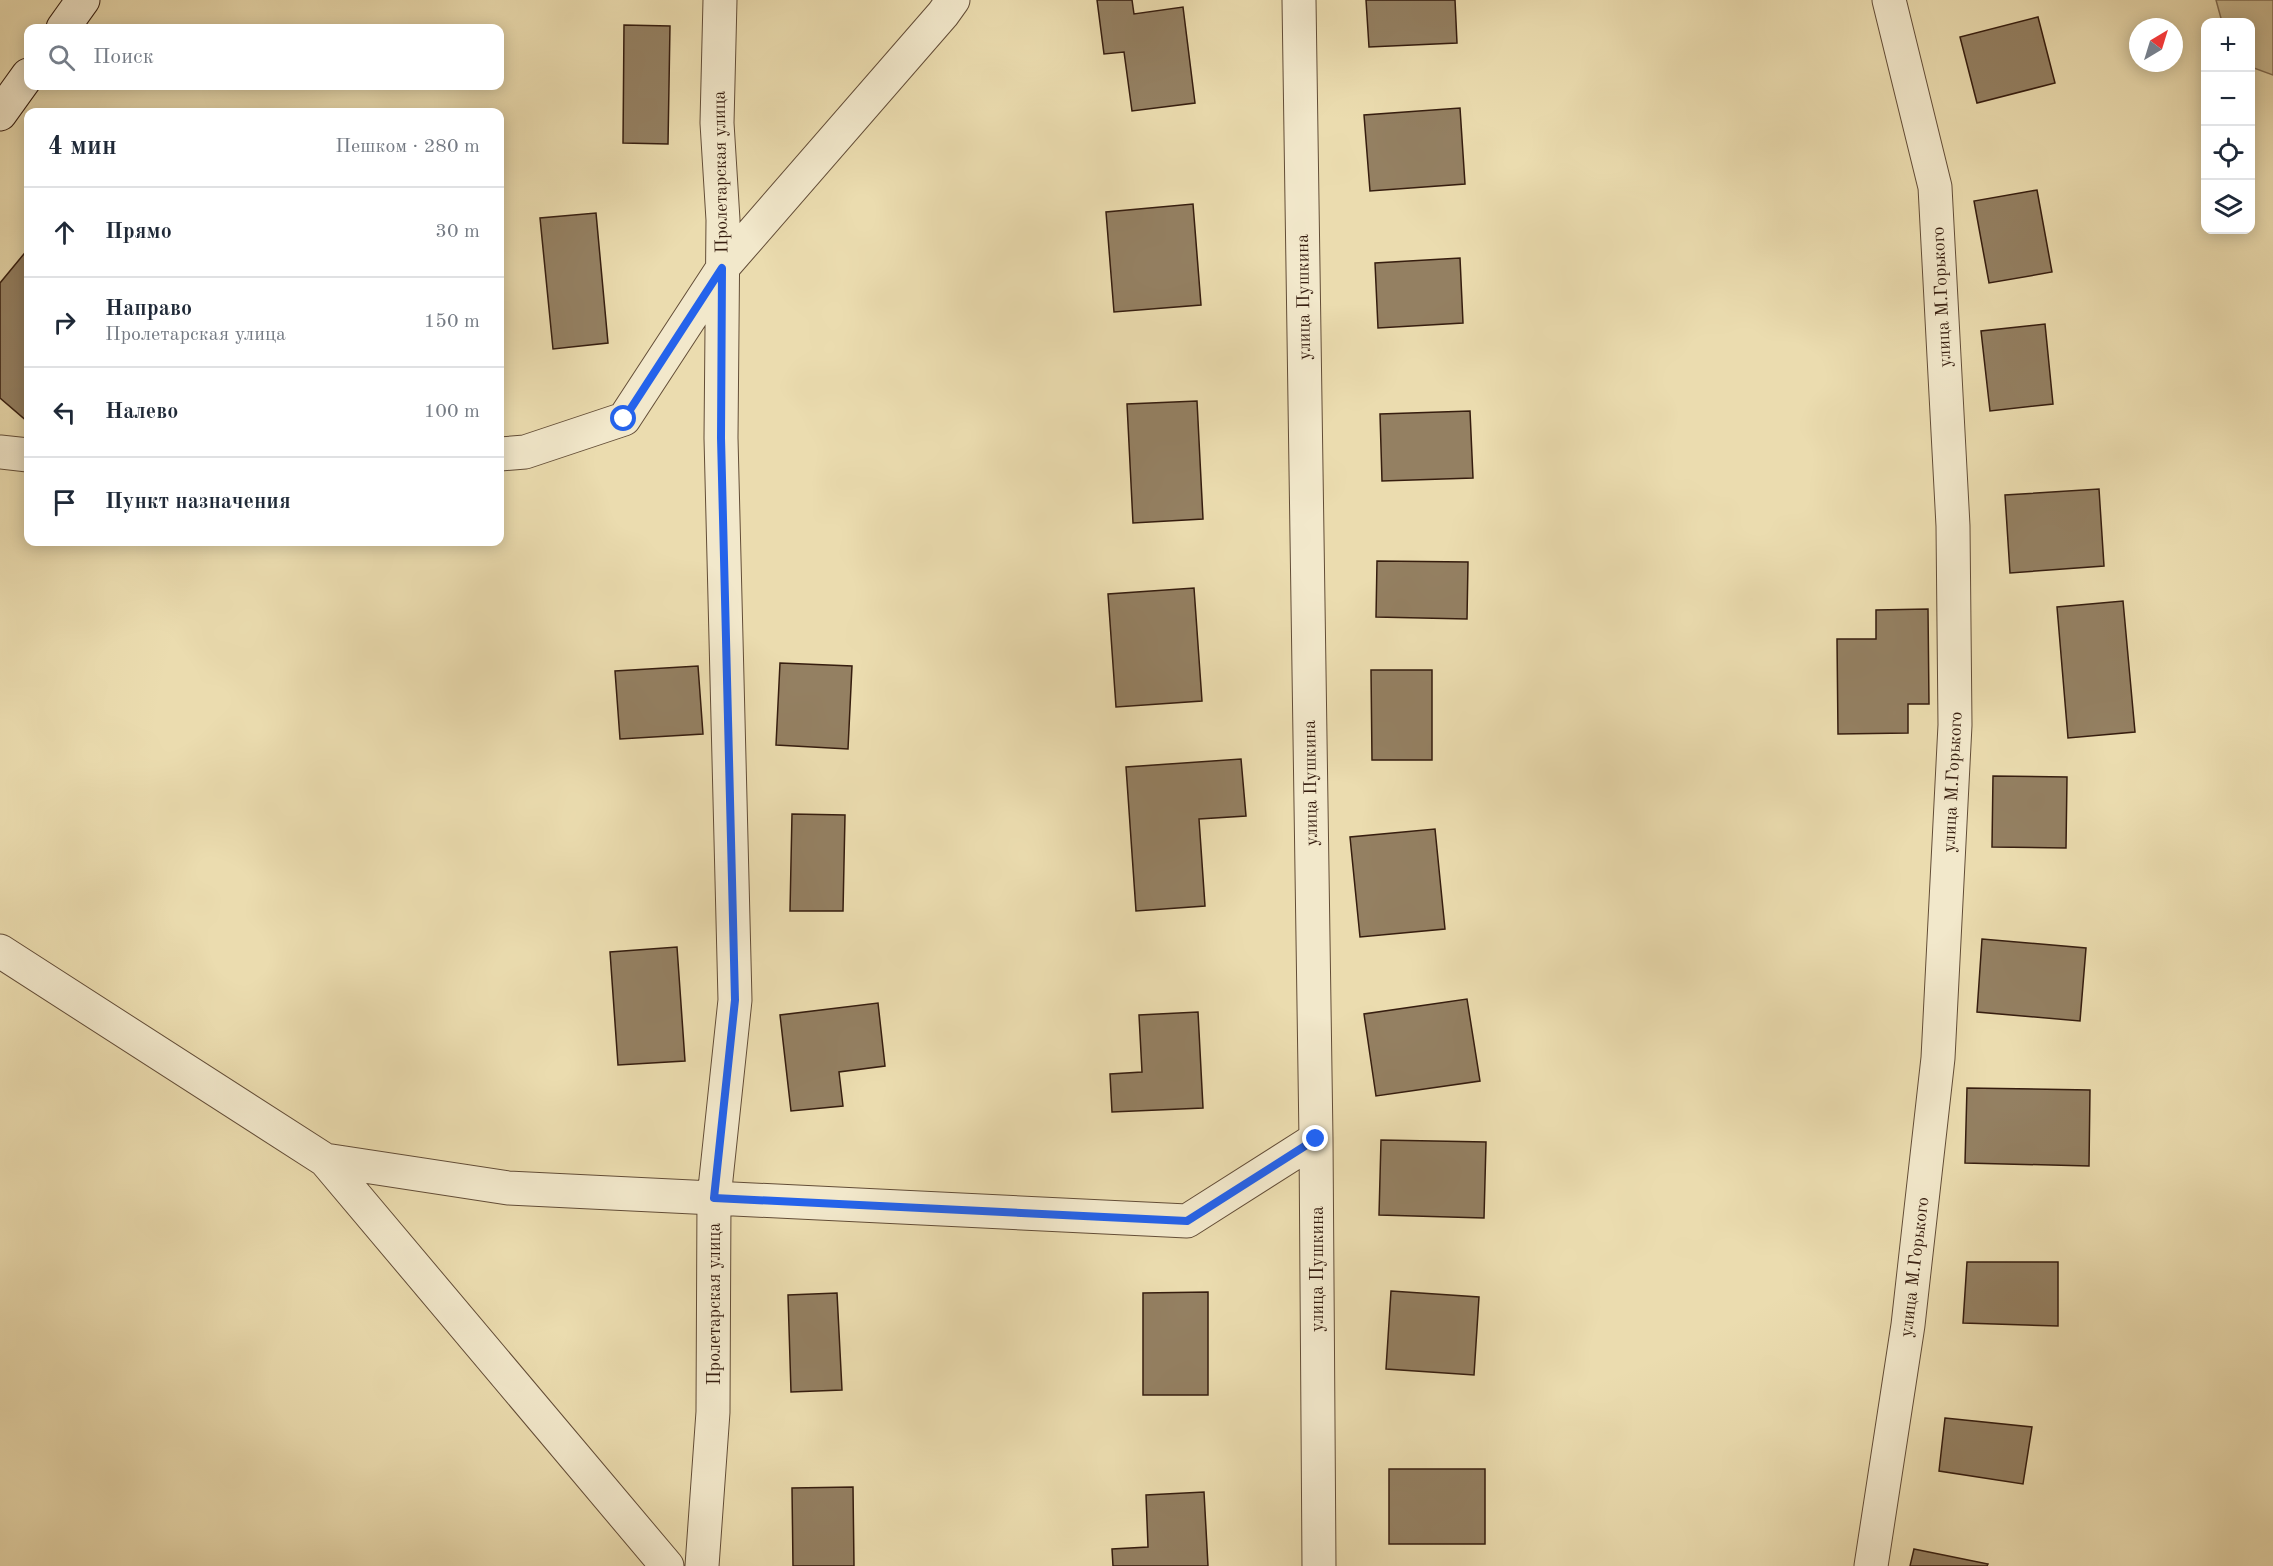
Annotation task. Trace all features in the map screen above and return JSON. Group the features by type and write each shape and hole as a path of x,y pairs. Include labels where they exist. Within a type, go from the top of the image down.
{"street":[{"path":"66,24 83,0"},
{"name":"Пролетарская улица","path":"702,1566 713,1412 714,1198 735,1000 721,438 723,220 717,123 720,0"},
{"path":"504,454 525,452 624,419 722,268 953,0"},
{"name":"улица Пушкина","path":"1299,0 1316,1139 1319,1566"},
{"name":"улица М.Горького","path":"1871,1566 1908,1325 1938,1058 1955,725 1953,526 1935,187 1890,0"},
{"path":"0,114 24,81"},
{"path":"0,452 24,455"},
{"path":"0,951 326,1160 667,1566"},
{"path":"326,1160 508,1188 1187,1221 1316,1139"}],"shaded area":[{"path":"2216,0 2273,0 2273,75 2255,68 2255,18 2221,18"}],"building":[{"path":"1097,0 1132,0 1134,14 1183,7 1195,103 1132,111 1124,52 1104,54"},
{"path":"1366,0 1455,0 1457,43 1369,47"},
{"path":"2038,17 2055,83 1977,103 1960,37"},
{"path":"624,25 670,26 668,144 623,143"},
{"path":"1460,108 1465,184 1370,191 1364,115"},
{"path":"2037,190 2052,272 1989,283 1974,201"},
{"path":"1193,204 1201,305 1114,312 1106,212"},
{"path":"596,213 608,343 553,349 540,218"},
{"path":"24,254 24,419 0,398 0,283"},
{"path":"1460,258 1463,323 1378,328 1375,263"},
{"path":"2045,324 2053,404 1990,411 1981,331"},
{"path":"1197,401 1203,519 1133,523 1127,404"},
{"path":"1470,411 1473,478 1382,481 1380,414"},
{"path":"2099,489 2104,566 2010,573 2005,495"},
{"path":"1377,561 1468,562 1467,619 1376,617"},
{"path":"1194,588 1202,701 1116,707 1108,594"},
{"path":"2123,601 2135,732 2068,738 2057,607"},
{"path":"1928,609 1929,704 1908,704 1908,733 1838,734 1837,639 1876,639 1876,610"},
{"path":"780,663 852,666 848,749 776,745"},
{"path":"698,666 703,734 620,739 615,671"},
{"path":"1371,670 1432,670 1432,760 1372,760"},
{"path":"1241,759 1246,816 1199,819 1205,906 1136,911 1126,767"},
{"path":"1993,776 2067,777 2066,848 1992,847"},
{"path":"792,814 845,815 843,911 790,911"},
{"path":"1435,829 1445,929 1360,937 1350,837"},
{"path":"1982,939 2086,948 2080,1021 1977,1012"},
{"path":"677,947 685,1061 618,1065 610,952"},
{"path":"1467,999 1480,1081 1376,1096 1364,1014"},
{"path":"878,1003 885,1066 839,1072 843,1106 791,1111 780,1015"},
{"path":"1198,1012 1203,1108 1112,1112 1110,1074 1142,1072 1139,1015"},
{"path":"1967,1088 2090,1090 2089,1166 1965,1163"},
{"path":"1381,1140 1486,1142 1484,1218 1379,1215"},
{"path":"1967,1262 2058,1262 2058,1326 1963,1323"},
{"path":"1391,1291 1479,1297 1474,1375 1386,1369"},
{"path":"1208,1292 1208,1395 1143,1395 1143,1293"},
{"path":"837,1293 842,1390 791,1392 788,1295"},
{"path":"1945,1418 2032,1427 2023,1484 1939,1471"},
{"path":"1389,1469 1485,1469 1485,1544 1389,1544"},
{"path":"853,1487 854,1566 793,1566 792,1488"},
{"path":"1204,1492 1208,1566 1113,1566 1112,1549 1148,1547 1146,1495"},
{"path":"1914,1549 1988,1564 1987,1566 1910,1566"}],"route":[{"path":"624,419 722,268 721,438 735,1000 714,1198 1187,1221 1316,1139"}]}
